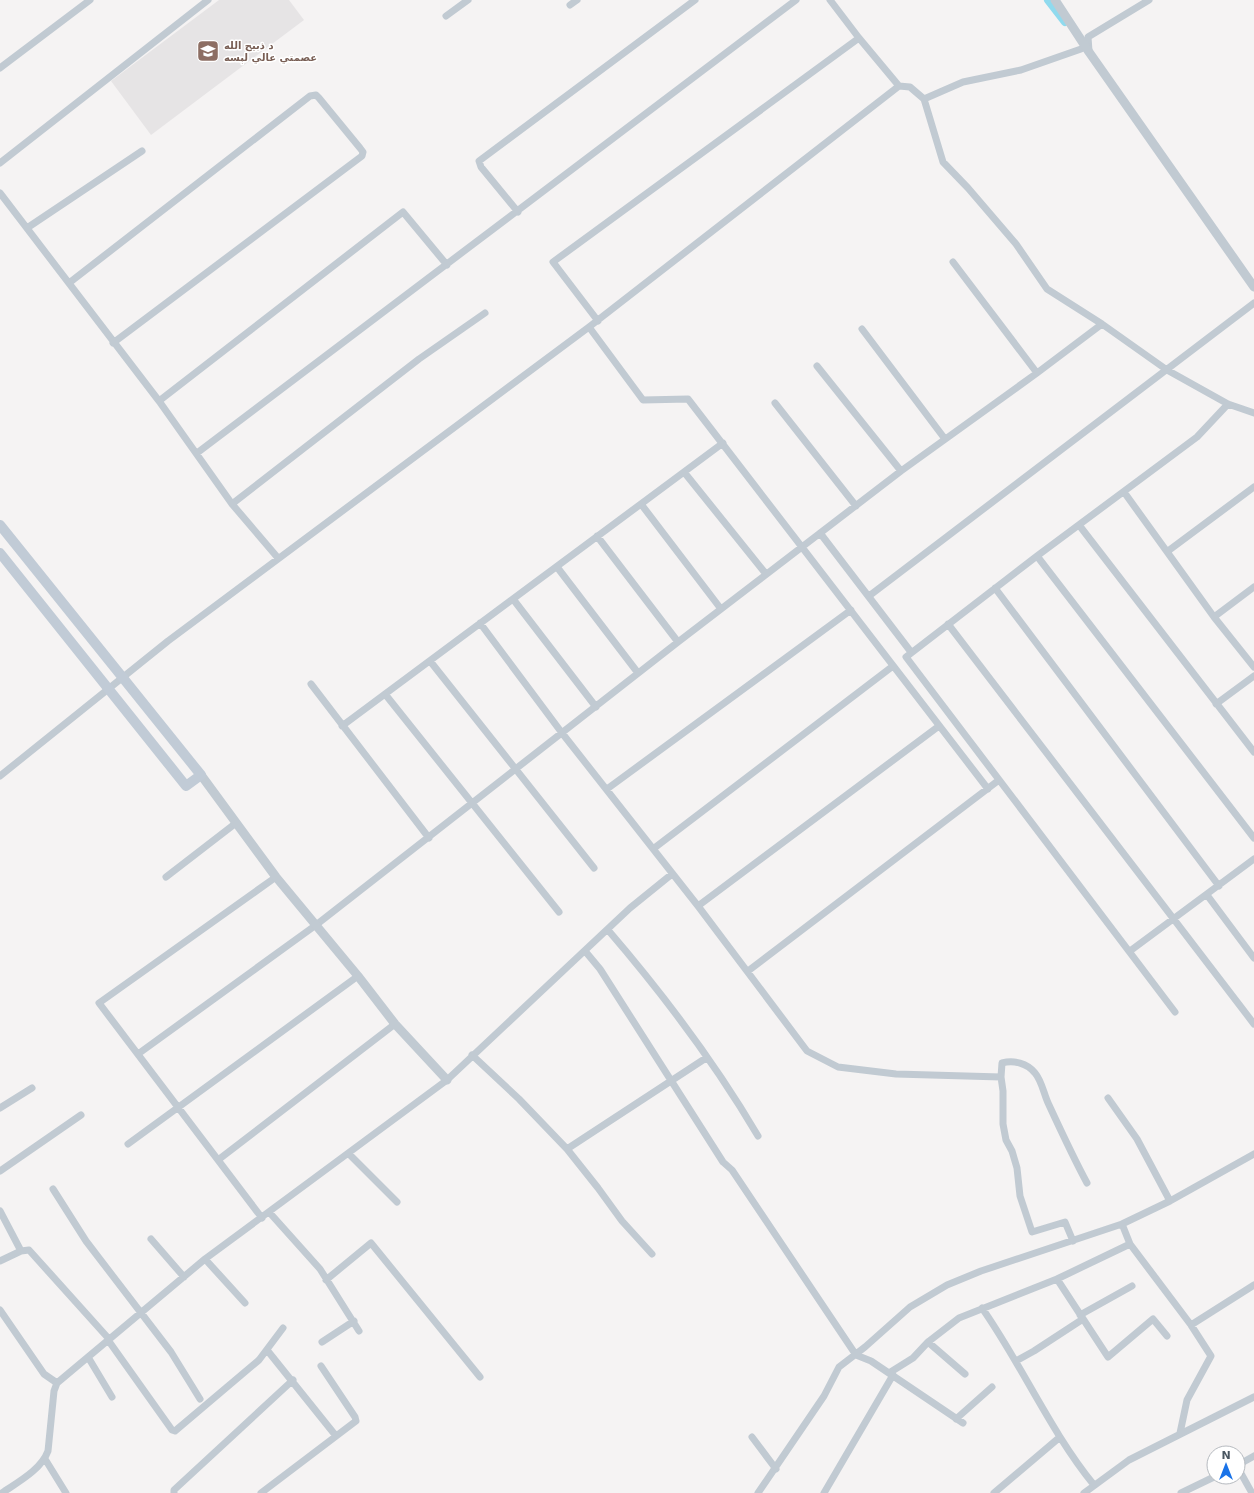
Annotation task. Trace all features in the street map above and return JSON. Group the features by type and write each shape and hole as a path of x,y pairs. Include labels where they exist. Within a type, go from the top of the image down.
{"main road":[{"path":"0,526 121,678 201,775 186,786 0,553"}],"street":[{"path":"0,68 90,0"},
{"path":"0,163 208,0"},
{"path":"446,16 468,0"},
{"path":"570,5 577,0"},
{"path":"518,212 481,167 479,161 695,0"},
{"path":"197,454 796,0"},
{"path":"830,0 899,86"},
{"path":"1055,0 1085,50 1254,288"},
{"path":"1085,50 1088,37 1149,0"},
{"path":"598,321 553,262 859,38"},
{"path":"924,98 963,82 1021,70 1085,50"},
{"path":"0,776 121,678 278,558 598,321 899,86 910,87 924,98 943,162 968,188 1016,244 1047,289 1102,324 1167,370 1228,404 1254,413"},
{"path":"69,283 310,96 316,95 319,98 363,152 362,156 114,344"},
{"path":"27,228 142,151"},
{"path":"0,193 159,401 232,504 278,558"},
{"path":"159,401 403,212 447,265"},
{"path":"953,262 1038,373"},
{"path":"869,596 1253,303"},
{"path":"232,504 419,359 485,313"},
{"path":"138,1054 316,925 766,574 901,471 1038,373 1102,324"},
{"path":"590,327 643,400 688,399 988,788"},
{"path":"862,329 946,439"},
{"path":"817,366 901,471"},
{"path":"775,403 856,506"},
{"path":"1175,1012 907,659 907,655 1037,556 1198,437 1228,404"},
{"path":"342,726 723,443"},
{"path":"684,472 766,574"},
{"path":"1168,551 1254,486"},
{"path":"1124,492 1168,551 1214,617 1254,666"},
{"path":"641,504 721,609"},
{"path":"1079,525 1254,752"},
{"path":"820,533 911,652"},
{"path":"597,536 678,642"},
{"path":"1037,556 1254,838"},
{"path":"557,566 638,673"},
{"path":"1214,617 1254,587"},
{"path":"995,588 1219,886"},
{"path":"513,599 596,707"},
{"path":"607,789 850,610"},
{"path":"480,624 562,733 748,971 807,1051 838,1067 896,1074 1001,1077"},
{"path":"948,624 1172,919 1254,1024"},
{"path":"430,661 594,868"},
{"path":"653,850 893,666"},
{"path":"1216,704 1254,676"},
{"path":"311,684 429,838"},
{"path":"385,694 559,912"},
{"path":"698,906 939,726"},
{"path":"201,775 276,877 358,976 395,1024 447,1080"},
{"path":"748,971 999,780"},
{"path":"166,877 236,823"},
{"path":"1130,951 1254,859"},
{"path":"2,1493 13,1490 40,1465 45,1458 48,1451 54,1391 57,1383 205,1258 262,1218 447,1080 630,908 672,874"},
{"path":"262,1218 100,1003 276,877"},
{"path":"1206,895 1251,948 1254,958"},
{"path":"608,930 639,966 729,1088 758,1136"},
{"path":"585,951 600,969 723,1162 732,1170 856,1355 871,1361 959,1421 992,1387"},
{"path":"128,1144 358,976"},
{"path":"218,1160 395,1024"},
{"path":"472,1055 519,1099 567,1150 598,1188 622,1221 652,1254"},
{"path":"567,1150 706,1058"},
{"path":"1073,1241 1065,1222 1032,1232 1020,1196 1017,1168 1012,1151 1006,1140 1003,1124 1003,1091 1001,1077 1002,1063 1010,1061 1029,1067 1036,1074 1060,1129 1087,1183"},
{"path":"0,1108 32,1088"},
{"path":"1108,1098 1137,1139 1170,1201"},
{"path":"0,1171 82,1115"},
{"path":"349,1154 397,1202"},
{"path":"758,1493 776,1469 824,1396 839,1367 856,1355 910,1307 947,1285 981,1270 1122,1224 1170,1201 1254,1154"},
{"path":"53,1189 86,1241 171,1352 200,1399"},
{"path":"0,1211 21,1251"},
{"path":"270,1212 320,1269 359,1331"},
{"path":"1122,1224 1130,1244 1191,1325 1211,1356 1187,1400 1180,1433"},
{"path":"151,1239 184,1276"},
{"path":"326,1280 371,1243 480,1377"},
{"path":"824,1493 891,1374 912,1358 928,1342 959,1318 1057,1279 1130,1244"},
{"path":"0,1261 21,1251 29,1250 108,1339 174,1431 259,1360 283,1328"},
{"path":"205,1258 245,1303"},
{"path":"1057,1279 1108,1356 1153,1319 1167,1336"},
{"path":"1191,1325 1254,1285"},
{"path":"1016,1361 1034,1351 1081,1317 1132,1286"},
{"path":"982,1308 1016,1361 1060,1437 1076,1462 1094,1485"},
{"path":"0,1310 44,1374 57,1383"},
{"path":"322,1342 354,1321"},
{"path":"928,1342 965,1374"},
{"path":"267,1350 293,1380 336,1436"},
{"path":"88,1356 112,1397"},
{"path":"261,1493 356,1421 321,1366"},
{"path":"174,1493 174,1490 293,1380"},
{"path":"1084,1493 1129,1460 1254,1397"},
{"path":"994,1493 1060,1437"},
{"path":"752,1438 776,1469"},
{"path":"45,1458 66,1493"},
{"path":"1182,1493 1206,1480"},
{"path":"1246,1482 1252,1493"}],"shaded area":[{"name":"د ذبیح الله عصمتي عالي لېسه","path":"219,0 289,0 304,20 151,135 111,81"}],"waterway":[{"path":"1048,0 1065,22"}],"place":[{"name":"د ذبیح الله عصمتي عالي لېسه","path":"208,51"}]}
